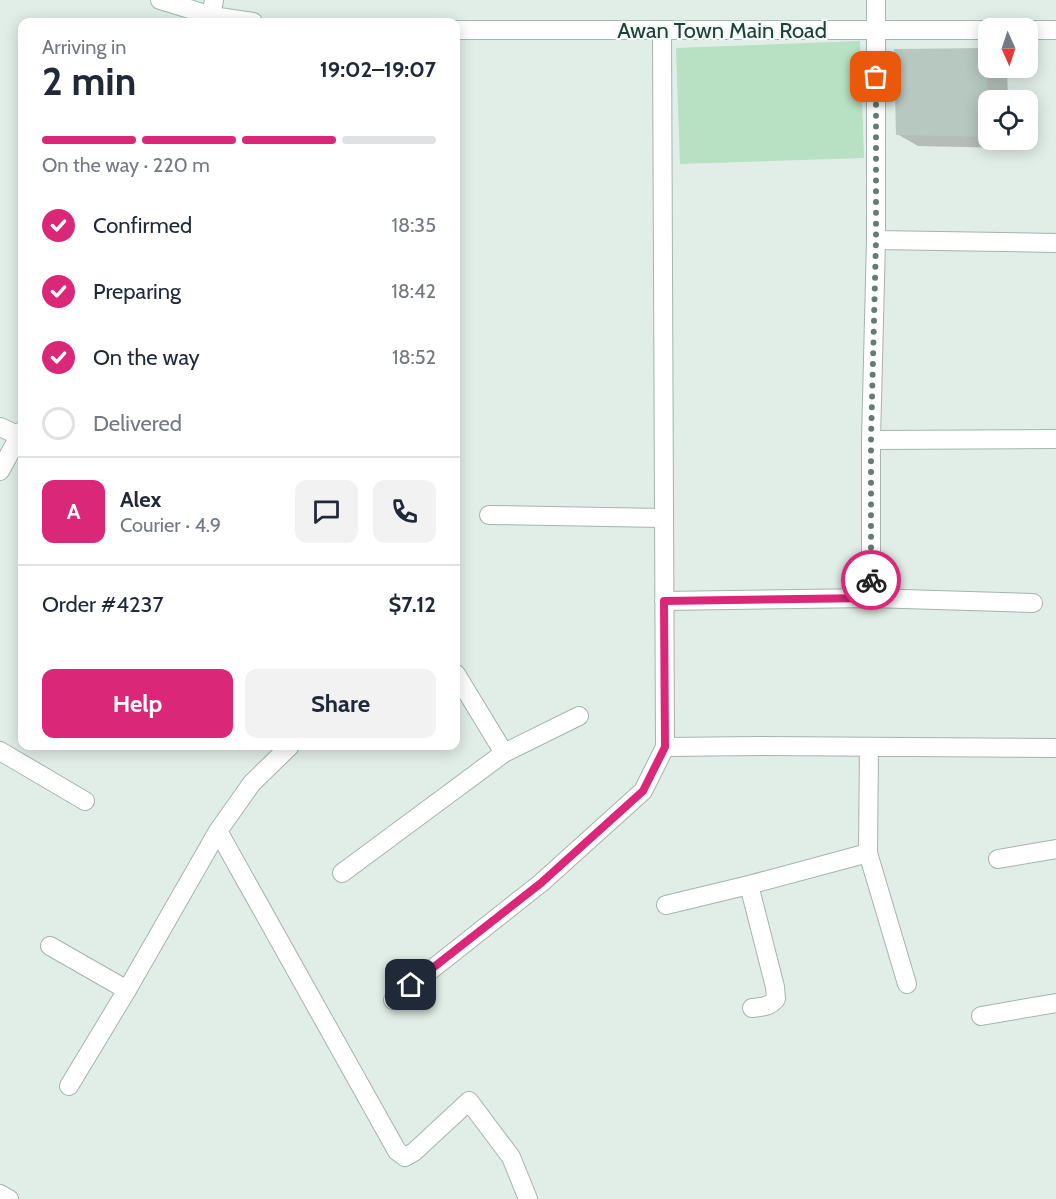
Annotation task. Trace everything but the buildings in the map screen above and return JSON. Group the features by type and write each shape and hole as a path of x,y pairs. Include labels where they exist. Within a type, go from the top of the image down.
{"street":[{"path":"160,0 235,18"},
{"path":"871,598 871,440 876,240 876,0"},
{"name":"Awan Town Main Road","path":"460,30 978,30"},
{"path":"1038,30 1056,30"},
{"path":"393,1000 541,883 643,791 665,747 662,31"},
{"path":"876,240 1056,243"},
{"path":"0,427 18,434"},
{"path":"871,440 1056,439"},
{"path":"0,471 18,442"},
{"path":"489,515 663,518"},
{"path":"664,601 871,598 1033,603"},
{"path":"460,682 504,753"},
{"path":"342,873 504,753 579,716"},
{"path":"665,747 1056,748"},
{"path":"868,747 868,853 907,984"},
{"path":"69,1086 218,831 252,783 286,750"},
{"path":"0,751 85,801"},
{"path":"218,831 397,1151 405,1157 414,1152 469,1101 511,1157 528,1199"},
{"path":"998,860 1056,849"},
{"path":"666,905 868,853"},
{"path":"749,885 776,999 765,1007 753,1008"},
{"path":"50,946 127,990"},
{"path":"981,1016 1056,1003"},
{"path":"0,1194 9,1199"}],"green space":[{"path":"860,41 864,158 680,164 676,48"}],"way so far":[{"path":"871,580 876,77"}],"route":[{"path":"411,985 541,883 643,791 665,747 664,601 871,598 871,580"}]}
